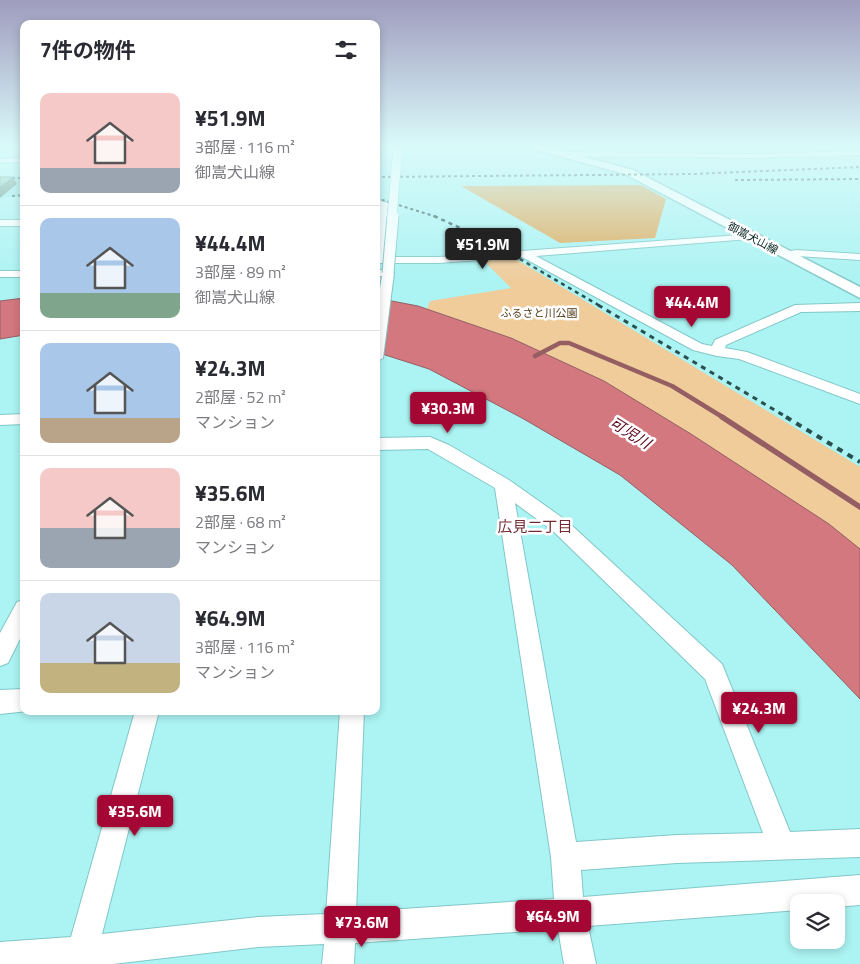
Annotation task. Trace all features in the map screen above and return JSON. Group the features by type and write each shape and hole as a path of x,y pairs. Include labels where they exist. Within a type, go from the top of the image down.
{"main road":[{"name":"御嵩犬山線","path":"665,191 860,293"}],"street":[{"path":"380,301 392,191"},
{"path":"380,203 383,204 380,232"},
{"path":"0,223 20,223"},
{"path":"380,260 439,260 749,236"},
{"path":"785,255 796,253 860,257"},
{"path":"525,254 698,347 717,352 742,355 860,399"},
{"path":"0,274 20,274"},
{"path":"717,352 720,343 799,308 860,307"},
{"path":"380,444 430,443 503,485 560,526 714,672 782,846"},
{"path":"503,485 565,857 570,912 580,964"},
{"path":"0,655 20,617"},
{"path":"0,702 20,701"},
{"path":"81,958 146,715"},
{"path":"338,964 352,715"},
{"path":"565,857 677,849 860,843"},
{"path":"0,958 81,958 258,932 340,930 860,890"}],"shaded area":[{"path":"0,191 20,191 20,196 0,198"},
{"path":"470,191 652,191 666,199 655,238 560,243"}],"green space":[{"name":"ふるさと川公園","path":"514,258 860,467 860,549 829,524 700,440 604,381 511,338 427,309 430,301 511,288 483,260"}],"water":[{"path":"20,298 20,336 0,339 0,301"},
{"name":"可児川","path":"380,299 418,306 511,338 604,381 691,434 829,524 860,549 860,699 732,565 620,475 522,418 429,369 380,353"}],"waterway":[{"path":"535,356 560,343 569,343 672,386 724,418"},
{"path":"722,417 860,507"}],"railway":[{"path":"12,196 20,195"},
{"path":"380,199 434,216"},
{"path":"434,216 491,242 600,306"},
{"path":"598,305 788,418"},
{"path":"786,417 860,462"}],"district":[{"name":"広見二丁目","path":"535,527"}]}
